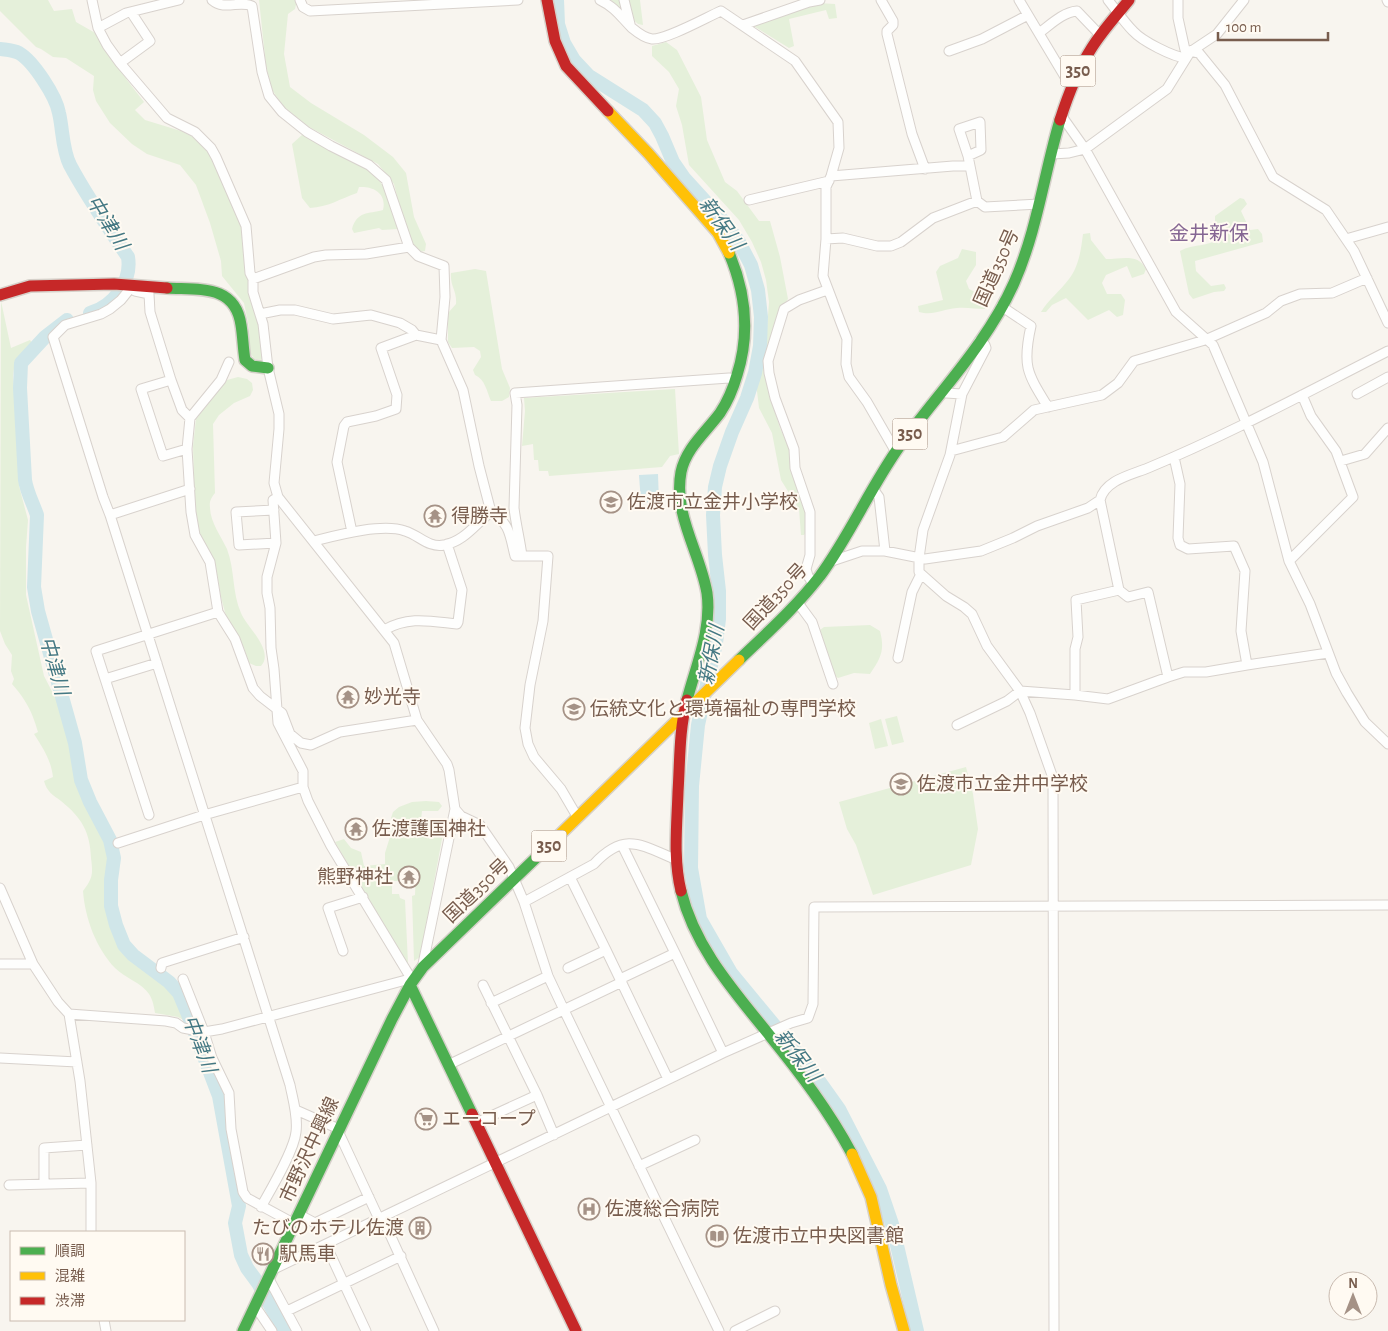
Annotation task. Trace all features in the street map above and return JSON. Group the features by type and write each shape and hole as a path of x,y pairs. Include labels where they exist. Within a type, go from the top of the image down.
{"main road":[{"path":"547,0 555,41 566,66 712,225 727,246 743,295 746,320 742,360 736,379 726,404 684,458 679,486 680,506 684,521 699,560 708,594 708,613 702,651 692,681 686,711 677,860 680,890 685,912 700,944 713,964 806,1080 843,1139 870,1193 904,1331"},
{"name":"国道350号","path":"410,985 423,968 798,603 814,585 831,561 897,451 979,341 1001,306 1024,257 1071,87 1087,54 1129,0"},
{"path":"0,295 30,286 114,284 223,294 238,309 245,360 252,366 268,368"},
{"path":"410,985 576,1331"},
{"name":"市野沢中興線","path":"243,1331 338,1130 410,985"}],"street":[{"path":"92,0 98,28 120,63 167,118 195,132 214,152 246,226 250,273 264,324 268,368 278,414 279,429 274,483 278,497 394,643 417,720 447,764 455,808 423,968"},
{"path":"98,28 132,12 179,0"},
{"path":"212,0 221,5 244,2 252,6 262,72 269,96 282,112 307,132 369,165 386,180 409,247 418,256 444,266 445,297 441,340 463,390 478,466 491,512 504,521 508,528 515,556 548,556 543,621 530,685 525,728 534,756 561,789 578,818"},
{"path":"300,0 303,7 310,11 518,0"},
{"path":"600,0 612,6 631,27 651,39 659,39 721,11"},
{"path":"624,0 631,27"},
{"path":"721,0 721,11"},
{"path":"743,25 820,0"},
{"path":"881,0 893,21 893,25 887,31 887,34 912,134 925,169"},
{"path":"1019,0 1071,87"},
{"path":"1108,0 1134,32 1158,47 1180,57 1199,53 1225,85 1273,177 1326,210 1354,250 1388,323"},
{"path":"1178,0 1178,18 1185,50 1188,55"},
{"path":"1052,154 1069,154 1085,149 1167,89 1188,55 1217,34 1244,0"},
{"path":"721,11 795,62 838,122 839,148 826,188 826,239 823,276 847,340 846,364 849,377 897,451"},
{"path":"1039,33 1074,11 1077,11 1100,35"},
{"path":"120,63 150,41 132,12"},
{"path":"949,51 982,40 1028,15"},
{"path":"1062,115 1085,149 1176,312 1205,340 1213,345 1263,462 1289,561 1310,604 1328,652 1347,693 1365,722 1388,744"},
{"path":"968,156 977,201 985,207 1039,204"},
{"path":"748,200 830,178 970,166"},
{"path":"826,239 843,238 877,246 891,246 901,242 933,218 977,201"},
{"path":"1346,239 1388,227"},
{"path":"253,279 314,257 366,254 409,247"},
{"path":"952,451 1003,436 1034,410 1102,395 1118,383 1134,360 1205,340 1266,313 1281,301 1300,294 1332,293 1367,278"},
{"path":"190,418 182,410 171,380 150,312 149,294 135,291 131,285 121,300 110,309 101,314 65,325 53,337 244,937 296,1110 296,1134 293,1146 261,1207"},
{"path":"814,585 806,569 810,555 810,512 795,468 794,449 770,384 768,361 784,310 799,300 828,290"},
{"path":"1001,306 1030,326 1026,356 1028,371 1031,380 1048,407"},
{"path":"260,314 280,310 295,310 333,319 370,316 400,323 412,330 416,335"},
{"path":"352,532 337,462 344,426 347,422 376,416 396,408 397,396 381,348 416,335 435,337 441,340"},
{"path":"979,341 986,348 962,394 952,451 923,530 918,565 921,574 946,596 972,614 988,646 1020,692 1030,713 1053,778 1054,1331"},
{"path":"1168,677 1148,592 1128,597 1119,590 1100,500 1102,493 1112,484 1246,423 1388,351"},
{"path":"229,362 221,380 200,403 190,418 187,449 192,525 200,545 206,552 210,562 218,612 235,640 253,688 282,713 290,734 296,740 311,745 340,732 417,720"},
{"path":"1357,394 1388,377"},
{"path":"522,556 520,534 516,524 514,508 516,393 736,379"},
{"path":"171,380 141,389 163,456 187,449"},
{"path":"946,393 962,394"},
{"path":"1289,561 1353,497 1336,451 1311,416 1302,395"},
{"path":"1341,461 1365,454 1388,428"},
{"path":"1174,457 1180,484 1178,538 1180,545 1188,550 1234,546 1245,571 1242,631 1247,665"},
{"path":"110,515 190,489"},
{"path":"874,490 879,497 885,550"},
{"path":"278,497 273,500 276,543 267,577 278,723 302,771 303,787 308,801 331,846 409,975 410,985"},
{"path":"831,561 862,551 885,550 925,559 981,551 1037,526 1088,508 1100,500"},
{"path":"274,510 236,512 237,529 239,545 276,543"},
{"path":"314,541 352,532 386,528 405,530 431,544 447,544 470,533 491,512"},
{"path":"384,630 396,623 417,619 457,624 462,590 447,544"},
{"path":"898,658 912,592 921,574"},
{"path":"1075,695 1075,649 1078,637 1076,600 1119,590"},
{"path":"798,603 812,622 833,684"},
{"path":"149,814 96,651 218,612"},
{"path":"957,725 1007,701 1020,692 1108,699 1184,672 1206,672 1328,652"},
{"path":"105,679 157,663"},
{"path":"118,844 204,815 303,787"},
{"path":"455,808 461,816 477,822 483,828 509,867 524,902 548,976 719,1331"},
{"path":"524,902 594,864 601,856 630,842 638,843 677,860"},
{"path":"622,845 723,1053"},
{"path":"570,877 668,1079"},
{"path":"0,888 33,964 58,1002 69,1014 77,1062 91,1183 91,1231"},
{"path":"343,951 328,908 363,897"},
{"path":"297,1331 270,1277 326,1245 380,1218 668,1079 768,1033 808,1018 813,1004 814,907 1388,905"},
{"path":"161,968 162,963 244,937"},
{"path":"568,968 606,950"},
{"path":"448,1065 564,1010 675,953"},
{"path":"0,964 33,964"},
{"path":"492,1003 548,976"},
{"path":"183,979 212,1058 230,1093 231,1129 243,1192 247,1198 261,1207 297,1220 314,1223 369,1197"},
{"path":"69,1014 166,1021 176,1023 183,1028 204,1032 268,1018 406,980 410,985"},
{"path":"483,985 537,1095 554,1135"},
{"path":"0,1058 77,1062"},
{"path":"476,1123 537,1095"},
{"path":"296,1110 338,1130 369,1197 401,1256 433,1331"},
{"path":"639,1166 695,1140"},
{"path":"44,1184 44,1148 87,1146"},
{"path":"9,1185 91,1183"},
{"path":"326,1245 366,1331"},
{"path":"287,1310 401,1256"},
{"path":"256,1304 272,1331"},
{"path":"735,1331 775,1312"}],"green space":[{"path":"0,0 48,0 54,11 72,9 76,22 97,34 144,102 135,110 145,120 181,131 197,139 211,154 241,222 250,294 262,339 263,357 261,360 254,359 250,352 249,327 244,303 222,276 221,261 196,185 180,165 147,154 132,144 110,123 96,101 93,90 94,76 66,58 53,57 36,47 0,11"},
{"path":"259,0 297,0 295,9 288,14 284,54 290,87 311,103 364,135 393,157 406,173 414,217 426,244 425,251 420,252 412,243 404,225 394,184 378,164 309,127 284,107 272,90 266,66"},
{"path":"611,0 640,0 643,25 638,24"},
{"path":"818,3 835,4 837,18 829,19 826,10 789,19 794,46 789,48 752,25"},
{"path":"666,42 677,50 701,97 707,140 725,182 737,191 759,221 770,221 780,257 788,299 781,308 766,359 771,399 780,428 789,448 792,469 805,506 807,531 804,535 801,535 799,509 781,480 772,433 759,408 756,383 767,327 769,302 761,262 739,220 689,165 682,125 676,106 679,89 669,72 652,56 652,46"},
{"path":"303,134 323,147 364,166 374,174 388,192 398,229 382,230 379,228 354,233 352,229 354,223 360,216 383,210 383,199 374,189 359,187 357,193 328,204 310,208 302,198 292,144"},
{"path":"1240,198 1244,199 1247,204 1241,211 1250,230 1258,229 1262,234 1263,242 1195,261 1196,271 1211,286 1224,284 1226,288 1224,291 1214,292 1193,299 1189,294 1180,251 1211,243 1221,237 1215,226 1215,216"},
{"path":"1090,233 1091,240 1106,259 1134,259 1143,264 1146,269 1144,274 1132,278 1127,266 1106,275 1102,283 1107,294 1121,294 1125,300 1123,315 1117,317 1109,310 1088,320 1066,298 1052,305 1046,312 1041,312 1072,274 1079,258 1083,234"},
{"path":"962,249 976,252 976,265 966,281 969,289 985,297 988,303 985,309 960,308 934,313 919,312 918,306 943,300 936,272 940,266 958,258"},
{"path":"475,269 486,271 502,369 510,388 509,397 502,401 491,401 483,383 475,375 473,370 481,357 480,351 474,347 452,348 448,342 448,313 456,304 451,273"},
{"path":"1,301 11,348 30,340 33,344 15,361 13,376 19,486 28,520 26,595 44,676 58,703 74,749 80,789 90,812 107,841 110,854 106,875 106,903 112,930 126,955 168,985 177,995 187,1022 178,1017 155,1013 146,990 115,968 97,942 86,912 83,891 89,883 92,872 87,833 74,813 47,788 44,781 53,777 50,765 34,734 38,732 31,712 12,684 14,679 11,671 12,655 0,631"},
{"path":"238,377 247,379 252,383 253,390 250,396 234,403 219,415 213,424 215,493 211,499 210,513 230,557 236,598 241,613 262,646 264,660 261,666 249,663 244,648 227,620 216,569 208,548 199,533 195,519 193,446 196,419 227,380"},
{"path":"675,389 679,454 670,456 662,467 549,476 548,471 539,471 538,460 534,460 533,444 522,446 525,411 524,398"},
{"path":"870,625 880,631 882,649 877,663 870,674 854,673 838,678 834,675 820,630 824,627"},
{"path":"897,716 904,742 892,745 885,719"},
{"path":"881,719 888,746 875,749 869,723"},
{"path":"966,767 973,794 978,829 971,865 873,895 856,845 847,829 839,802"},
{"path":"412,802 439,802 442,806 438,811 422,811 421,820 426,824 445,823 420,957 414,961 412,896 415,895 416,870 404,870 403,881 392,881 392,894 399,894 400,898 405,900 408,963 404,960 335,842 344,839 351,848 361,852 364,866 385,864 385,853 393,827 391,818 393,812 399,807"}],"shaded area":[{"path":"658,474 659,502 641,503 639,475"}],"waterway":[{"name":"新保川","path":"557,0 558,24 564,43 574,60 589,76 643,110 655,123 673,162 684,178 725,223 739,242 751,265 758,290 761,317 760,346 755,373 720,466 715,487 713,515 719,591 719,619 716,643 698,725 692,786 691,868 700,919 731,973 812,1071 839,1109 880,1189 892,1224 917,1331"},
{"name":"中津川","path":"0,49 14,51 25,57 49,89 59,113 67,159 128,257 127,275 120,291 107,305 90,313"},
{"name":"中津川","path":"67,320 45,337 21,363 20,388 25,480 37,515 34,587 38,611 75,743 81,780 110,840 114,858 111,880 111,906 116,925 124,945 133,955 169,982 179,993 187,1012 219,1096 239,1206 235,1223 241,1255 284,1331"}],"traffic: fast":[{"path":"739,660 771,630 820,576 899,447 961,368 990,327 1014,283 1029,243 1060,120"},
{"path":"687,700 705,634 708,607 704,578 684,518 680,488 681,472 687,455 720,413 730,395 741,360 745,329 744,314 739,283 729,253"},
{"path":"167,288 214,292 231,302 237,312 241,325 245,360 252,366 268,368"},
{"path":"472,1114 410,985 423,967 541,853"},
{"path":"681,891 687,912 717,968 814,1093 852,1154"},
{"path":"243,1331 410,985"}],"traffic: slow":[{"path":"608,111 648,153 718,233 729,253"},
{"path":"541,853 739,660"},
{"path":"852,1154 871,1197 891,1285 904,1331"}],"traffic: jam":[{"path":"547,0 555,41 566,66 608,111"},
{"path":"1060,120 1073,83 1086,57 1129,0"},
{"path":"0,295 30,286 114,284 167,288"},
{"path":"681,891 677,867 676,829 681,734 687,700"},
{"path":"472,1114 576,1331"}],"place":[{"name":"佐渡市立金井小学校","path":"611,502"},
{"name":"得勝寺","path":"435,516"},
{"name":"妙光寺","path":"348,697"},
{"name":"伝統文化と環境福祉の専門学校","path":"574,709"},
{"name":"佐渡市立金井中学校","path":"901,784"},
{"name":"佐渡護国神社","path":"356,829"},
{"name":"熊野神社","path":"409,877"},
{"name":"エーコープ","path":"426,1119"},
{"name":"佐渡総合病院","path":"589,1209"},
{"name":"たびのホテル佐渡","path":"420,1228"},
{"name":"佐渡市立中央図書館","path":"717,1236"},
{"name":"駅馬車","path":"263,1254"}],"district":[{"name":"金井新保","path":"1209,234"}]}
